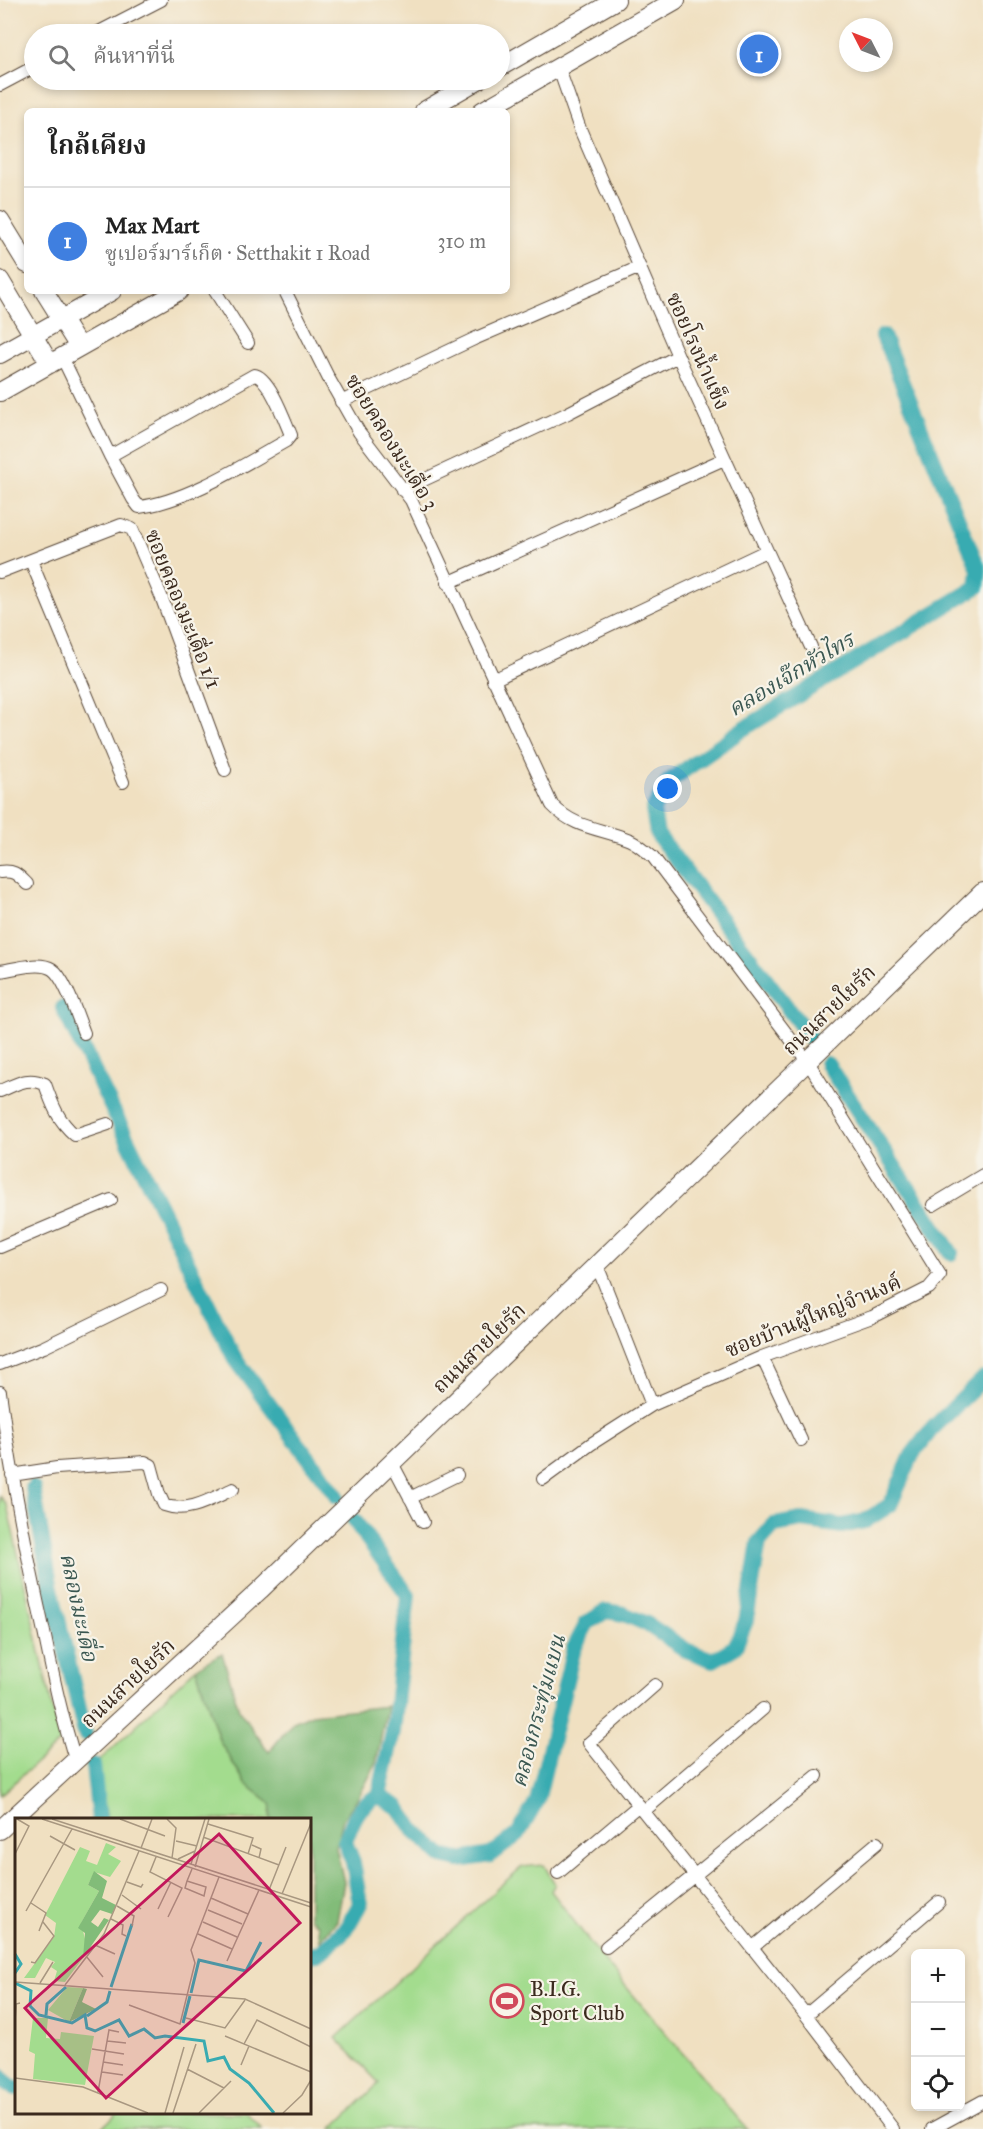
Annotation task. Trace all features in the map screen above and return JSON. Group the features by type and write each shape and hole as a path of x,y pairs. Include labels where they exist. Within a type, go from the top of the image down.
{"street":[{"path":"114,24 161,0"},
{"path":"487,108 676,0"},
{"path":"510,61 613,1"},
{"name":"ซอยโรงน้ำแข็ง","path":"558,66 580,129 678,356 765,551 811,647"},
{"path":"0,85 24,72"},
{"path":"429,108 461,90"},
{"path":"0,220 22,249"},
{"path":"342,402 474,339 640,267"},
{"path":"0,280 33,335 56,360 133,499 140,507 174,498 215,480 286,441 291,435 273,395 263,379 259,375 254,375 110,456"},
{"path":"46,294 79,346"},
{"path":"0,354 107,294"},
{"path":"0,392 174,294"},
{"path":"217,294 248,344"},
{"name":"ซอยคลองมะเดื่อ 3","path":"287,294 359,432 411,501 552,805 564,817 580,825 631,840 653,857 808,1062"},
{"path":"402,490 568,412 678,356"},
{"path":"448,583 724,459"},
{"name":"ซอยคลองมะเดื่อ 1/1","path":"0,572 121,525 132,529 161,596 225,770"},
{"path":"493,680 765,551"},
{"path":"32,561 123,782"},
{"path":"0,872 11,870 27,884"},
{"name":"ถนนสายใยรัก","path":"0,1830 260,1590 983,892"},
{"path":"0,971 37,966 51,968 60,977 84,1033"},
{"name":"ซอยบ้านผู้ใหญ่จำนงค์","path":"543,1479 591,1444 652,1405 762,1358 872,1317 929,1288 940,1275 808,1062"},
{"path":"0,1091 29,1079 38,1081 45,1084 55,1111 65,1126 75,1135 108,1124"},
{"path":"933,1205 983,1175"},
{"path":"0,1247 111,1200"},
{"path":"597,1265 652,1405"},
{"path":"0,1364 44,1347 161,1290"},
{"path":"762,1358 801,1440"},
{"path":"0,1392 26,1553 58,1696 76,1762"},
{"path":"12,1475 57,1468 145,1462 152,1465 164,1505 173,1508 195,1506 233,1489"},
{"path":"392,1463 423,1522"},
{"path":"410,1498 457,1475"},
{"path":"656,1685 589,1743 806,2015 893,2129"},
{"path":"558,1873 763,1709"},
{"path":"606,1947 817,1776"},
{"path":"752,1948 877,1842"},
{"path":"806,2015 939,1902"},
{"path":"932,2129 983,2102"}],"green space":[{"path":"0,1496 7,1505 60,1742 0,1795"},
{"path":"222,1653 239,1710 269,1752 293,1722 312,1714 387,1706 376,1764 358,1798 343,1819 336,1848 344,1882 337,1921 320,1940 318,1925 310,1919 310,1818 270,1818 271,1803 246,1784 220,1742 196,1668"},
{"path":"196,1668 220,1742 246,1784 271,1803 270,1818 107,1818 98,1762"},
{"name":"B.I.G. Sport Club","path":"544,1865 555,1884 551,1891 606,1963 747,2129 332,2129 379,2083 336,2038 522,1867"},
{"path":"116,2114 248,2114 262,2129 101,2129"}],"waterway":[{"name":"คลองเจ๊กหัวไทร","path":"811,1039 657,834 653,810 669,781 743,729 977,587 979,570 883,336"},
{"path":"63,1008 234,1357 337,1496"},
{"name":"คลองเจ๊กหัวไทร","path":"827,1064 951,1253"},
{"name":"คลองกระทุ่มแบน","path":"310,1956 322,1951 346,1929 360,1904 353,1862 345,1842 353,1821 366,1804 379,1796 398,1807 413,1829 442,1856 459,1860 491,1855 518,1834 537,1801 574,1648 587,1623 606,1611 624,1614 647,1624 686,1650 713,1660 735,1647 746,1621 759,1542 774,1525 802,1520 842,1526 865,1521 890,1505 912,1455 931,1430 983,1379"},
{"name":"คลองมะเดื่อ","path":"33,1488 50,1584 85,1734"},
{"path":"354,1520 408,1595 393,1732 379,1796"},
{"name":"คลองมะเดื่อ","path":"93,1765 99,1818"},
{"name":"คลองกระทุ่มแบน","path":"0,2076 15,2088"}],"place":[{"name":"Max Mart","path":"759,54"},
{"name":"B.I.G. Sport Club","path":"507,2001"}]}
